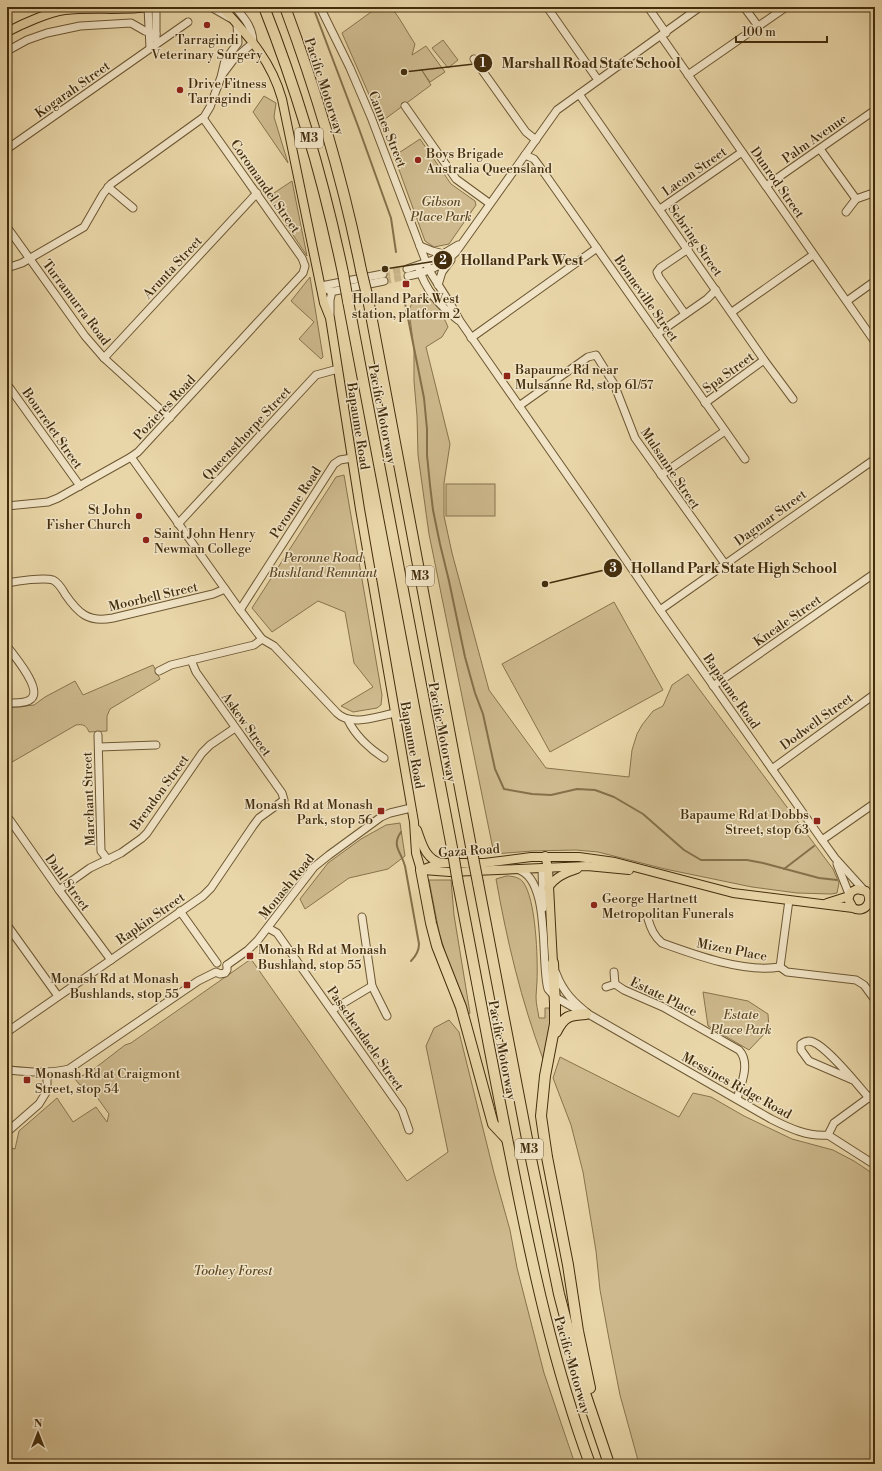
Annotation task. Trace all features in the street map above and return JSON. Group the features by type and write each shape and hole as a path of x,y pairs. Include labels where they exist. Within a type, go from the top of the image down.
{"highway":[{"name":"Pacific Motorway","path":"264,7 283,58 309,138 328,208 343,273 506,1139 524,1227 546,1320 567,1394 590,1464"},
{"name":"Pacific Motorway","path":"285,7 325,124 343,189 368,299 549,1251 566,1325 584,1390 609,1464"},
{"path":"421,870 436,946 461,1007 493,1124 506,1139"},
{"path":"553,963 555,1018 541,1104 542,1127 568,1265 580,1343 593,1397 592,1411"},
{"path":"552,1039 564,1019 573,1014 588,1014"}],"main road":[{"path":"7,32 37,19 64,10 103,8 120,10 149,7"},
{"name":"Bapaume Road","path":"222,7 260,51 272,71 280,92 325,306 330,318 365,538 412,808 416,853 421,870"},
{"name":"Bapaume Road","path":"414,822 425,851 432,859 441,863"},
{"name":"Gaza Road","path":"421,870 441,863 484,862 545,856 579,856 615,862 733,893 853,908"},
{"name":"Messines Ridge Road","path":"545,856 553,963"},
{"path":"548,888 554,880 564,874 587,866"},
{"name":"Gaza Road","path":"421,870 450,872 587,866 657,874"},
{"path":"857,889 869,892 872,903 863,909 853,908 849,902 849,895 857,889"},
{"name":"Gaza Road","path":"824,904 849,895"}],"street":[{"path":"149,7 156,43"},
{"path":"150,48 156,7"},
{"path":"7,268 30,259 84,227 108,187 203,118 210,107 226,59 238,42 235,22 210,7"},
{"name":"Bapaume Road","path":"235,7 251,28 253,43"},
{"name":"Cannes Street","path":"320,7 350,68 371,117 427,267"},
{"path":"547,7 598,80"},
{"name":"Dunrod Street","path":"648,7 688,75 875,342"},
{"path":"438,285 442,272 454,254 489,203 557,110 700,7"},
{"path":"744,7 758,26"},
{"path":"688,75 786,7"},
{"name":"Kogarah Street","path":"7,149 188,22"},
{"path":"7,51 27,40 47,33 80,26 131,23 153,33"},
{"path":"221,77 234,59 253,43"},
{"path":"474,59 526,132 536,140"},
{"name":"Sebring Street","path":"579,94 764,360 793,399"},
{"path":"405,106 456,179 489,203"},
{"name":"Palm Avenue","path":"766,186 875,110"},
{"name":"Coromandel Street","path":"203,118 302,258 305,265 304,271"},
{"path":"820,149 856,199"},
{"name":"Lacon Street","path":"660,209 742,152"},
{"name":"Bonneville Street","path":"525,155 535,161 745,459"},
{"path":"108,187 133,208"},
{"name":"Arunta Street","path":"104,358 257,193"},
{"path":"846,212 856,199 873,193"},
{"name":"Turramurra Road","path":"7,227 85,336 104,358 170,418"},
{"path":"427,267 463,241"},
{"path":"420,246 444,254"},
{"path":"471,338 597,248"},
{"path":"685,314 658,277 657,272 660,268 688,249"},
{"path":"408,273 443,263 454,254"},
{"path":"732,312 813,255"},
{"name":"Bapaume Road","path":"427,267 460,322 713,686 835,858 869,892"},
{"name":"Bapaume Road","path":"419,270 425,284 436,300 460,322"},
{"name":"Pozieres Road","path":"7,506 54,500 131,457 146,444 301,277 304,271"},
{"path":"383,277 332,291 321,286 383,277"},
{"path":"847,301 875,281"},
{"path":"657,334 716,290"},
{"path":"330,318 330,300 332,291"},
{"name":"Mulsanne Street","path":"519,406 588,357 596,355 614,384 634,436 660,475 725,564"},
{"name":"Spa Street","path":"705,403 764,360"},
{"name":"Queensthorpe Street","path":"178,524 316,375 338,369"},
{"name":"Bourrelet Street","path":"7,384 80,486"},
{"path":"660,475 725,431"},
{"path":"131,457 262,639 274,646 337,713 348,720 395,713"},
{"name":"Peronne Road","path":"240,610 334,464 340,460 352,458"},
{"name":"Dagmar Street","path":"660,610 875,459"},
{"name":"Kneale Street","path":"713,686 875,574"},
{"name":"Moorbell Street","path":"7,583 44,579 53,581 60,586 79,612 99,620 213,594 225,589"},
{"path":"159,671 171,665 254,645 262,639"},
{"path":"7,646 32,682 34,693 32,699 29,701 7,703"},
{"name":"Askew Street","path":"191,660 196,672 282,793 284,800"},
{"name":"Dodwell Street","path":"772,769 875,694"},
{"path":"348,720 352,728 372,750 384,758"},
{"name":"Brendon Street","path":"59,890 90,868 121,853 142,838 148,832 202,753 210,745 235,728"},
{"name":"Marchant Street","path":"98,736 101,851 108,860"},
{"path":"98,747 156,745"},
{"name":"Rapkin Street","path":"7,1032 203,896 211,888 252,826 284,800"},
{"path":"822,840 875,803"},
{"name":"Monash Road","path":"8,1070 58,1072 74,1066 198,982 216,972 220,974 225,973 227,970 227,965 248,950 268,928 308,874 321,861 381,817 390,813 412,808"},
{"name":"Dahl Street","path":"7,816 111,960"},
{"name":"Bapaume Road","path":"835,858 849,895"},
{"path":"545,868 543,924 546,985 549,992 555,997"},
{"path":"514,869 524,872 530,878 540,904 543,924"},
{"path":"789,900 780,967 787,972 856,980 864,985 875,1000"},
{"path":"180,911 217,963"},
{"path":"362,917 372,986 387,1016"},
{"name":"Mizen Place","path":"648,919 653,934 662,943 705,958 767,969 780,967"},
{"path":"7,925 58,996"},
{"name":"Passchendaele Street","path":"268,928 277,933 402,1110 409,1130"},
{"path":"217,963 223,962 227,965"},
{"path":"216,972 215,967 217,963"},
{"name":"Messines Ridge Road","path":"553,963 559,981 565,992 588,1014"},
{"name":"Estate Place","path":"614,972 615,984"},
{"name":"Estate Place","path":"606,987 615,984"},
{"name":"Estate Place","path":"615,984 624,990 663,1007 739,1050 744,1055 746,1063 737,1099"},
{"path":"332,1010 372,986"},
{"name":"Messines Ridge Road","path":"555,997 588,1014 787,1127 808,1134 828,1136 875,1165"},
{"path":"828,1136 834,1123 872,1096 853,1080 842,1067 817,1044 808,1041 801,1044 800,1050 808,1060 853,1080"},
{"path":"7,1132 39,1104 47,1091 47,1072"}],"green space":[{"path":"378,7 391,7 394,11 415,44 412,55 426,46 445,72 430,82 421,69 431,85 381,122 342,33"},
{"path":"443,40 458,60 448,68 432,48"},
{"path":"264,96 276,103 274,117 288,163 253,112"},
{"name":"Gibson Place Park","path":"420,139 451,184 475,201 476,205 449,244 434,247 425,241 394,156"},
{"path":"292,181 307,256 268,197"},
{"path":"310,277 323,357 321,359 299,339 314,322 291,301"},
{"path":"422,294 435,304 448,327 442,337 426,347 450,444 444,483 444,516 452,553 489,690 546,768 629,777 632,750 637,734 642,725 653,711 663,706 672,685 688,674 833,869 839,883 837,893 797,893 752,887 665,869 598,852 576,850 494,854 429,534 418,455 414,350 409,310 414,300"},
{"name":"Peronne Road Bushland Remnant","path":"344,475 382,695 381,705 377,708 353,712 341,706 373,687 354,663 345,612 318,601 272,632 252,608 336,477"},
{"path":"446,484 495,484 495,516 446,516"},
{"path":"614,602 663,690 550,752 502,664"},
{"path":"153,665 160,679 110,709 107,716 107,731 89,732 84,726 76,725 7,765 7,708 34,705 45,697 75,681 83,695"},
{"path":"400,823 405,856 388,869 349,878 305,909 300,899 328,863 361,839 386,825"},
{"path":"506,876 515,877 523,882 531,902 536,944 536,1000 539,1018 545,1018 545,1008 549,1008 550,1015 549,1034 543,1059 521,992 505,925 496,879"},
{"path":"429,880 451,880 454,915 470,1013 468,1015 448,962 439,932"},
{"name":"Toohey Forest","path":"251,959 407,1181 448,1152 426,1046 434,1028 449,1020 459,1032 494,1173 510,1230 517,1268 544,1373 575,1464 7,1464 7,1147 15,1149 19,1131 57,1098 73,1122 96,1107 107,1122 109,1114 94,1093 79,1084 75,1079 90,1072 125,1045 131,1043"},
{"name":"Estate Place Park","path":"703,992 748,1001 768,1014 769,1029 749,1050 708,1026"},
{"path":"560,1057 679,1117 693,1093 711,1097 744,1116 792,1139 833,1150 854,1161 875,1175 875,1416 871,1433 872,1464 639,1464 620,1395 609,1339 600,1290 596,1251 583,1172 571,1125 553,1078"}],"waterway":[{"path":"313,7 391,218 396,252"},
{"path":"404,298 424,398 427,429 427,455 433,510 465,657 475,693 483,714 495,769 504,789 532,794 551,795 577,789 595,790 614,797 643,814 684,850 701,860 747,860 819,878 837,880"},
{"path":"401,832 398,837 397,845 405,866 419,944 417,953 411,961"},
{"path":"784,869 814,846"}],"tunnel":[{"path":"383,274 407,269"},
{"path":"384,281 408,276"}],"place":[{"name":"Tarragindi Veterinary Surgery","path":"207,25"},
{"name":"Marshall Road State School","path":"404,72"},
{"name":"Drive Fitness Tarragindi","path":"180,90"},
{"name":"Boys Brigade Australia Queensland","path":"418,160"},
{"name":"Holland Park West","path":"385,269"},
{"name":"Holland Park West station, platform 2","path":"406,284"},
{"name":"Bapaume Rd near Mulsanne Rd, stop 61/57","path":"507,376"},
{"name":"St John Fisher Church","path":"139,516"},
{"name":"Saint John Henry Newman College","path":"146,540"},
{"name":"Holland Park State High School","path":"545,584"},
{"name":"Monash Rd at Monash Park, stop 56","path":"381,811"},
{"name":"Bapaume Rd at Dobbs Street, stop 63","path":"817,821"},
{"name":"George Hartnett Metropolitan Funerals","path":"594,905"},
{"name":"Monash Rd at Monash Bushland, stop 55","path":"250,956"},
{"name":"Monash Rd at Monash Bushlands, stop 55","path":"187,985"},
{"name":"Monash Rd at Craigmont Street, stop 54","path":"27,1080"}]}
